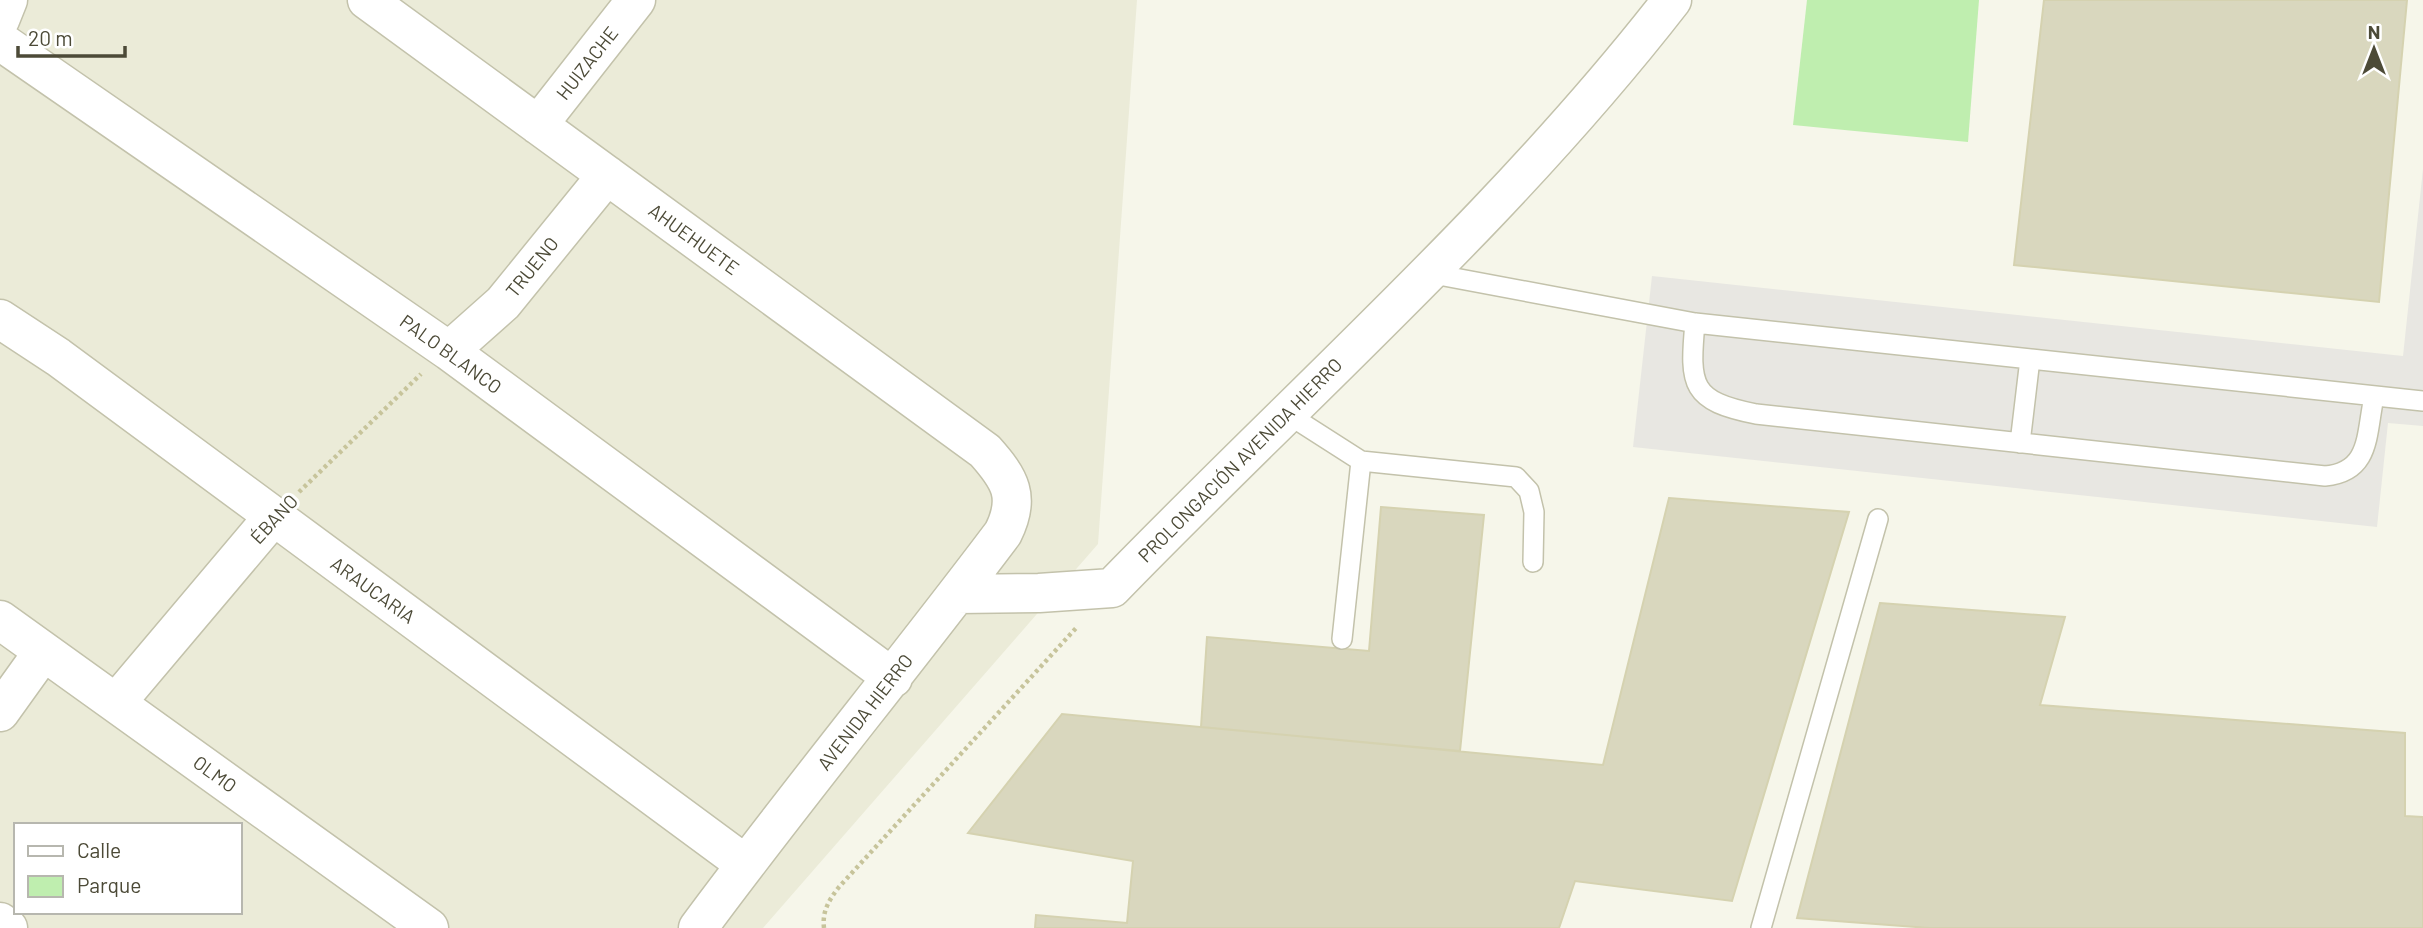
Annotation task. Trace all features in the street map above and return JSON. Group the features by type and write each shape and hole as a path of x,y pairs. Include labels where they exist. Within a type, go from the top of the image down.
{"street":[{"path":"0,20 8,0"},
{"name":"AHUEHUETE","path":"368,0 985,452 1002,470 1011,488"},
{"name":"HUIZACHE","path":"538,125 636,0"},
{"name":"PROLONGACIÓN AVENIDA HIERRO","path":"1112,588 1558,138 1672,0"},
{"name":"PALO BLANCO","path":"0,41 449,351 892,678"},
{"name":"TRUENO","path":"449,351 503,303 607,175"},
{"name":"ARAUCARIA","path":"0,319 58,357 745,864"},
{"name":"AVENIDA HIERRO","path":"698,928 1003,533 1011,518 1011,488"},
{"name":"ÉBANO","path":"116,703 273,517"},
{"path":"957,594 1039,593 1112,588"},
{"name":"OLMO","path":"0,620 429,928"},
{"path":"0,712 43,652"},
{"path":"0,922 8,928"}],"lane":[{"path":"1428,272 1695,323 2423,401"},
{"path":"1695,323 1693,372 1699,390 1711,401 1730,409 2311,475 2339,475 2359,462 2374,397"},
{"path":"2020,443 2030,359"},
{"path":"1286,413 1361,461 1516,477 1530,491 1534,512 1533,562"},
{"path":"1342,639 1361,461"},
{"path":"1761,928 1878,520"}],"path":[{"name":"ÉBANO","path":"273,517 409,384 449,351"},
{"path":"824,928 823,917 828,902 839,887 1112,588"}],"shaded area":[{"path":"0,0 1137,0 1098,544 763,928 0,928"},
{"path":"2423,169 2423,426 2388,423 2377,527 1633,447 1652,276 2403,356"}],"green space":[{"path":"1807,0 1979,0 1968,142 1793,125"}],"building":[{"path":"2044,0 2407,0 2379,302 2014,265"},
{"path":"1669,498 1849,512 1732,901 1575,881 1559,928 1035,928 1036,915 1127,923 1133,861 968,833 1062,714 1603,765"},
{"path":"1381,507 1484,515 1460,751 1201,727 1207,637 1369,651"},
{"path":"1880,603 2065,617 2040,705 2405,733 2405,816 2423,817 2423,928 1929,928 1797,918"}]}
